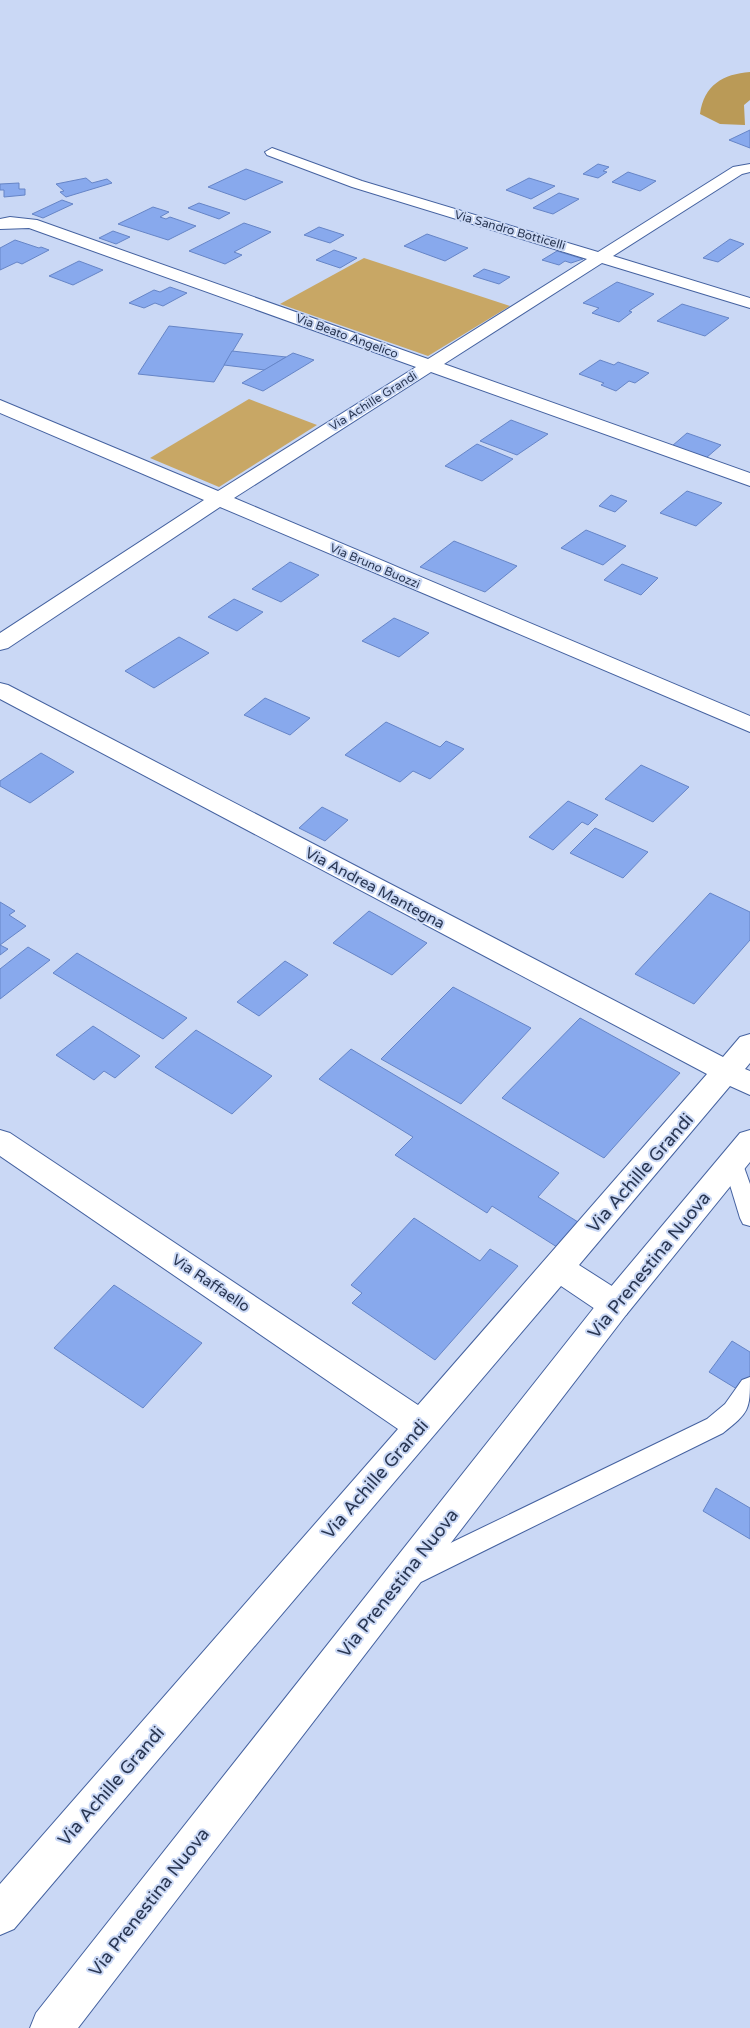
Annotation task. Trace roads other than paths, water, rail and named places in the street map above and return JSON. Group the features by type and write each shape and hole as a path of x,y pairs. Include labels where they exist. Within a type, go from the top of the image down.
{"street":[{"name":"Via Sandro Botticelli","path":"272,152 357,184 750,303"},
{"name":"Via Achille Grandi","path":"0,643 219,499 738,170 750,168"},
{"name":"Via Beato Angelico","path":"0,224 10,222 31,224 750,480"},
{"name":"Via Bruno Buozzi","path":"0,406 750,725"},
{"name":"Via Andrea Mantegna","path":"0,690 738,1078"},
{"name":"Via Achille Grandi","path":"0,1915 558,1268 738,1078 750,1044"},
{"name":"Via Raffaello","path":"0,1141 421,1426"},
{"name":"Via Prenestina Nuova","path":"50,2028 614,1305 742,1152"},
{"path":"558,1268 614,1305"}],"lane":[{"path":"742,1152 750,1218"},
{"path":"400,1580 714,1426 733,1411 750,1387"}]}
